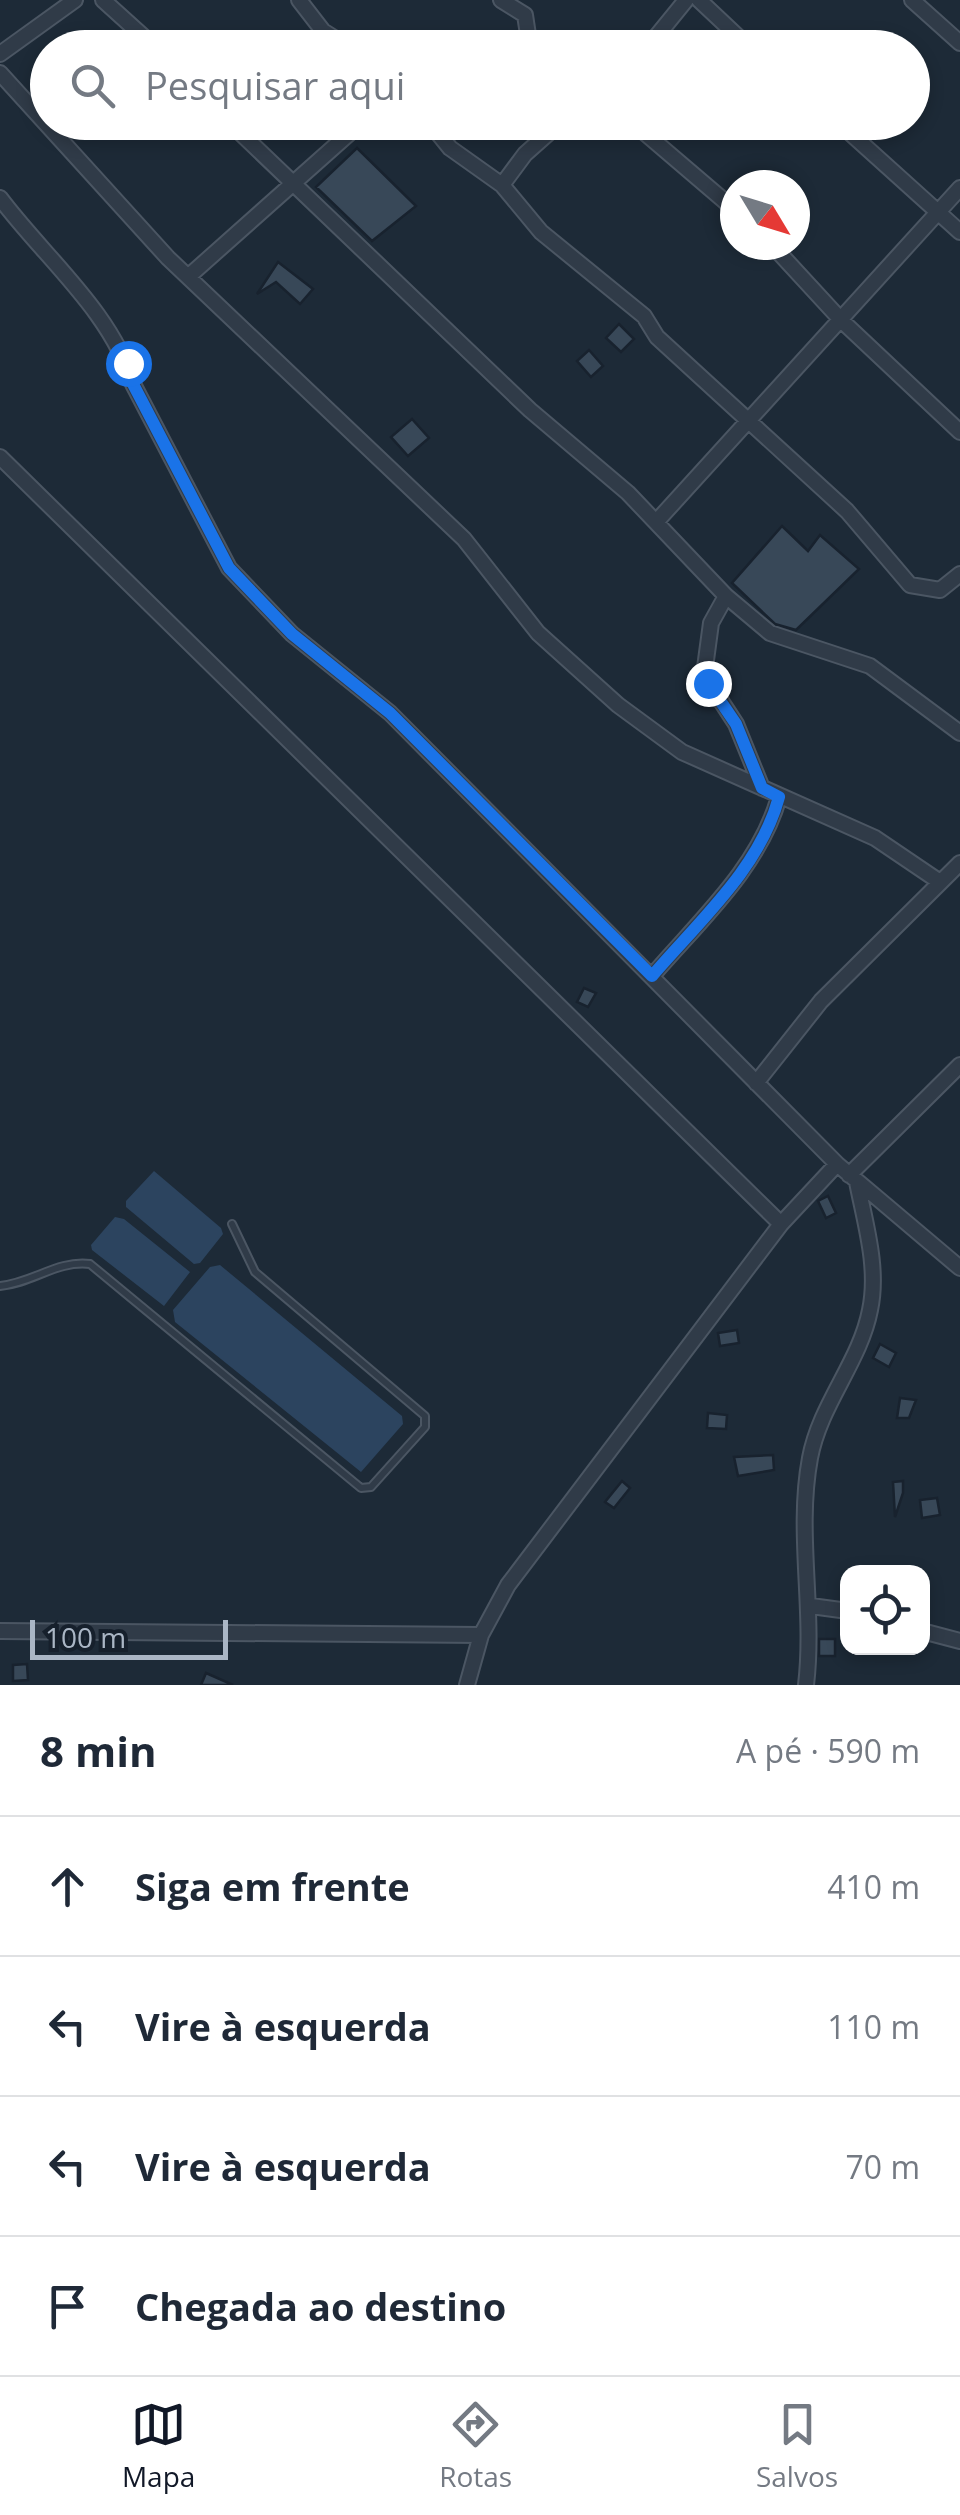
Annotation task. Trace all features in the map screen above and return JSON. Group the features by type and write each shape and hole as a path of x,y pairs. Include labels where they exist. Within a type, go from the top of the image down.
{"street":[{"path":"33,30 75,0"},
{"path":"103,0 136,30"},
{"path":"299,0 322,30"},
{"path":"502,0 525,15 527,30"},
{"path":"662,30 686,0"},
{"path":"700,0 731,30"},
{"path":"920,3 960,42"},
{"path":"0,54 30,32"},
{"path":"0,74 30,106"},
{"path":"62,140 189,276 464,539 546,641 618,705 682,752 875,838 940,882"},
{"path":"247,140 530,410 657,520 726,596 770,634 870,666 960,733"},
{"path":"189,276 342,140"},
{"path":"444,140 502,186 541,232 644,316 657,337 846,511 910,586 940,590 960,574"},
{"path":"502,186 540,140"},
{"path":"653,140 720,197"},
{"path":"858,140 960,232"},
{"path":"657,520 940,215 960,188"},
{"path":"0,198 30,240 78,288 126,358 133,384 229,568 292,634 390,713 837,1164 960,1268"},
{"path":"786,260 842,321 960,432"},
{"path":"0,457 781,1224"},
{"path":"726,596 711,623 704,675 736,724 762,788"},
{"path":"652,976 755,854 769,832 779,797"},
{"path":"756,1083 820,1001 960,863"},
{"path":"853,1178 960,1064"},
{"path":"466,1685 482,1635 508,1584 781,1224 837,1164"},
{"path":"806,1685 811,1606 804,1568 810,1459 819,1422 870,1311 872,1264 853,1178"},
{"path":"811,1606 840,1611"},
{"path":"0,1631 482,1635"},
{"path":"930,1634 960,1641"}],"lane":[{"path":"0,1286 16,1284 70,1261 90,1264 361,1488 370,1487 425,1427 425,1416 256,1272 232,1224"}],"water":[{"path":"154,1171 221,1228 223,1234 200,1263 194,1264 126,1207 126,1201"},
{"path":"115,1217 124,1219 190,1272 164,1306 92,1250 91,1245"},
{"path":"220,1265 402,1416 403,1424 361,1472 175,1322 173,1310 210,1267"}],"building":[{"path":"357,148 416,206 372,241 316,187"},
{"path":"278,262 313,289 300,304 276,282 257,294"},
{"path":"619,324 634,339 621,352 606,338"},
{"path":"589,350 603,366 591,377 577,361"},
{"path":"412,419 429,438 408,456 391,437"},
{"path":"782,526 808,551 820,535 859,569 796,630 775,624 732,583"},
{"path":"584,988 596,993 588,1007 577,1002"},
{"path":"828,1196 836,1213 826,1218 818,1201"},
{"path":"737,1330 739,1343 720,1346 718,1333"},
{"path":"880,1344 896,1353 889,1367 873,1358"},
{"path":"900,1398 916,1400 909,1418 897,1418"},
{"path":"708,1413 727,1415 726,1429 707,1428"},
{"path":"773,1455 774,1470 738,1476 734,1457"},
{"path":"622,1481 630,1488 614,1508 605,1502"},
{"path":"903,1481 903,1493 895,1517 893,1482"},
{"path":"937,1498 940,1515 922,1518 920,1500"},
{"path":"819,1639 835,1639 835,1656 819,1656"},
{"path":"27,1664 28,1680 13,1681 13,1665"},
{"path":"206,1673 233,1685 201,1685"}],"route":[{"path":"128,363 133,384 229,568 292,634 390,713 652,976 755,854 769,832 779,797 762,788 736,724 708,683"}]}
